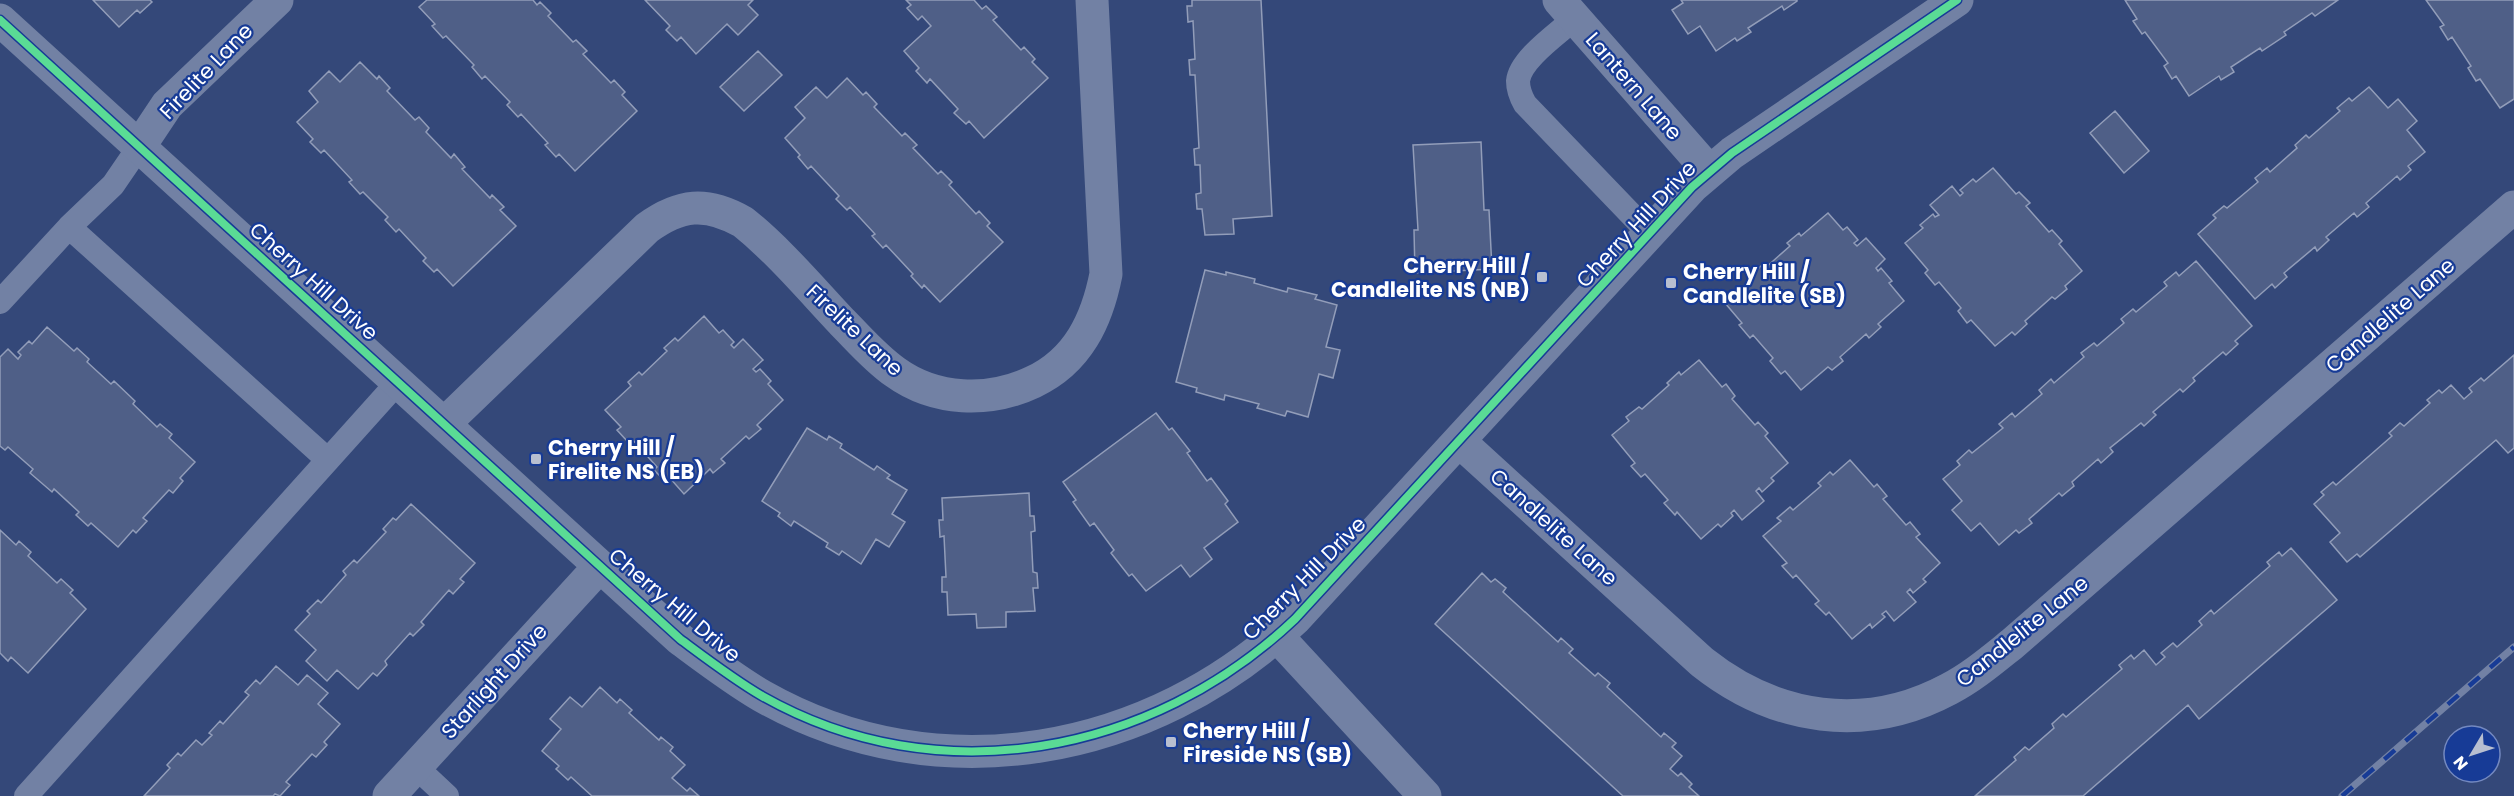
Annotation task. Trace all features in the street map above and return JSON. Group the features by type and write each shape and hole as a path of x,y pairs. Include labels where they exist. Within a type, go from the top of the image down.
{"street":[{"name":"Firelite Lane","path":"139,147 167,105 278,0"},
{"name":"Firelite Lane","path":"444,424 647,228 664,216 696,208 727,213 743,222 880,360 912,383 941,393 975,397 1009,392 1041,378 1066,359 1087,332 1100,303 1106,274 1092,0"},
{"name":"Cherry Hill Drive","path":"0,20 680,639 721,670 764,697 839,729 893,743 969,750 1017,749 1055,744 1126,725 1159,712 1205,688 1242,664 1277,636 1709,171 1957,0"},
{"name":"Lantern Lane","path":"1567,9 1709,171"},
{"name":"Candlelite Lane","path":"1459,441 1721,677 1762,700 1806,712 1853,716 1879,714 1921,702 1951,689 2012,644 2514,207"},
{"name":"Starlight Drive","path":"390,796 600,566"},
{"path":"1277,636 1425,796"}],"lane":[{"path":"1567,9 1522,69 1518,80 1519,93 1525,104 1649,233"},
{"path":"0,302 69,227 113,185 139,147"},
{"path":"69,227 328,460"},
{"path":"26,796 398,382"},
{"path":"416,767 447,796"}],"building":[{"path":"93,0 150,0 152,2 140,13 137,10 119,27"},
{"path":"427,0 533,0 537,5 540,2 551,13 548,16 573,42 576,40 587,51 583,54 611,83 614,80 625,92 622,95 637,111 575,171 559,154 556,157 545,145 548,143 521,114 518,117 507,105 510,102 485,76 482,79 472,67 474,65 446,36 443,38 432,26 435,24 419,7"},
{"path":"645,0 753,0 748,5 758,15 738,35 727,24 696,54 681,37 677,41 666,30 670,26"},
{"path":"906,0 974,0 982,9 986,6 997,17 993,20 1021,50 1024,47 1035,59 1032,62 1048,78 984,138 969,121 966,124 954,113 958,109 930,79 927,83 916,71 919,68 904,51 931,26 922,16 918,20 907,8 911,5"},
{"path":"1192,0 1261,0 1272,216 1233,219 1234,234 1205,235 1202,209 1197,209 1196,194 1201,193 1200,165 1195,165 1194,149 1199,148 1195,75 1190,75 1189,60 1195,59 1193,21 1188,22 1187,6 1192,6"},
{"path":"1681,0 1797,1 1784,10 1782,6 1748,28 1751,32 1737,41 1735,38 1716,51 1700,26 1688,34 1672,10 1683,3"},
{"path":"2125,0 2338,0 2315,16 2312,13 2284,32 2286,35 2262,51 2260,48 2231,67 2234,72 2221,80 2219,76 2189,96 2176,76 2172,79 2164,66 2168,63 2145,32 2142,34 2133,21 2137,19"},
{"path":"2426,0 2514,0 2514,99 2500,108 2480,79 2476,81 2468,68 2471,66 2452,37 2448,40 2440,27 2444,25"},
{"path":"758,51 782,75 744,111 720,87"},
{"path":"360,62 377,79 379,76 390,88 387,91 415,120 419,117 429,128 426,132 451,158 454,154 465,167 462,169 490,198 492,195 504,207 500,210 516,226 453,286 437,269 434,272 423,261 426,258 399,229 396,232 385,220 388,217 363,192 360,194 349,182 352,180 324,150 321,153 310,142 313,139 297,122 318,102 309,91 329,71 340,82"},
{"path":"847,78 863,95 866,92 877,104 874,107 902,136 905,133 917,145 913,148 938,174 941,171 952,182 949,185 976,214 979,211 990,223 987,226 1003,242 940,302 924,285 922,288 911,276 913,274 886,245 883,248 872,236 875,234 850,207 847,210 836,199 839,196 811,166 808,169 798,157 800,155 785,138 805,118 795,107 816,87 827,98"},
{"path":"2369,87 2388,108 2398,99 2417,121 2407,130 2425,152 2408,166 2411,170 2400,180 2397,176 2366,203 2369,207 2357,217 2354,213 2326,237 2329,240 2317,251 2315,247 2284,273 2287,277 2275,288 2272,284 2255,299 2198,234 2216,218 2213,215 2224,206 2227,208 2258,182 2255,178 2267,168 2270,172 2297,148 2295,145 2306,135 2309,138 2340,111 2337,108 2349,98 2352,101"},
{"path":"2115,111 2149,151 2124,173 2090,133"},
{"path":"1481,142 1484,210 1489,210 1492,269 1415,273 1414,230 1418,230 1413,145"},
{"path":"1993,168 2016,194 2019,192 2030,203 2026,206 2049,232 2052,230 2062,241 2059,244 2082,271 2065,286 2067,289 2055,299 2052,297 2025,321 2027,324 2015,335 2012,332 1995,346 1971,320 1967,323 1958,311 1961,308 1939,282 1935,285 1925,273 1928,270 1905,243 1923,228 1920,225 1933,214 1935,217 1939,215 1930,205 1952,186 1960,196 1963,193 1960,190 1973,179 1976,182"},
{"path":"1828,213 1843,230 1847,227 1858,240 1854,243 1857,246 1866,238 1885,259 1876,268 1878,271 1881,268 1892,281 1889,283 1904,301 1878,324 1881,327 1869,338 1866,334 1840,357 1843,361 1832,370 1828,367 1801,390 1785,371 1781,374 1770,361 1773,358 1753,335 1750,338 1739,325 1742,323 1725,303 1752,279 1750,276 1761,266 1764,269 1790,246 1787,243 1799,233 1801,236"},
{"path":"2196,261 2252,326 2235,341 2238,344 2226,355 2223,352 2193,378 2195,381 2183,392 2180,389 2153,412 2156,415 2144,426 2141,423 2110,448 2113,452 2101,463 2098,459 2072,482 2074,486 2062,496 2059,493 2029,519 2032,523 2019,533 2016,530 1999,545 1980,523 1971,531 1952,510 1962,501 1943,479 1960,465 1957,461 1969,450 1972,453 2003,428 1999,424 2012,413 2015,417 2042,394 2039,390 2051,379 2054,383 2084,357 2081,353 2094,343 2097,346 2124,323 2121,319 2133,309 2136,312 2167,286 2164,282 2176,272 2179,276"},
{"path":"1205,270 1255,279 1254,283 1287,292 1288,288 1317,295 1315,299 1337,305 1326,347 1340,350 1333,378 1319,374 1308,417 1287,411 1285,416 1257,408 1259,404 1225,395 1224,400 1196,392 1197,388 1176,382"},
{"path":"704,316 719,333 723,330 734,342 731,345 734,348 743,339 763,360 753,369 756,372 760,369 771,381 768,384 783,400 757,425 761,429 749,439 746,436 721,459 725,463 713,473 710,469 684,494 669,477 665,481 654,470 657,467 632,439 628,442 617,430 621,427 605,410 631,386 628,382 639,372 642,375 667,351 664,348 675,338 678,341"},
{"path":"47,327 74,351 77,348 89,359 87,362 111,384 114,381 135,401 133,404 157,427 160,424 172,434 169,438 195,462 180,478 183,481 173,493 169,490 143,518 147,521 136,533 133,530 118,547 91,523 88,526 76,515 79,512 54,489 52,492 30,473 33,469 8,447 5,450 0,446 0,357 8,349 18,359 21,355 18,352 29,341 32,344"},
{"path":"2514,355 2514,448 2508,453 2496,440 2360,557 2357,554 2347,562 2330,542 2340,533 2314,504 2324,495 2321,492 2333,482 2336,485 2392,436 2389,433 2400,423 2404,426 2430,403 2427,400 2439,390 2442,393 2451,385 2464,399 2472,392 2469,388 2481,378 2484,381"},
{"path":"1699,360 1722,387 1726,384 1735,396 1732,399 1755,425 1758,422 1768,433 1765,436 1788,463 1771,478 1774,481 1762,492 1759,488 1756,491 1764,501 1742,520 1734,510 1731,513 1733,516 1721,527 1718,524 1701,539 1677,512 1675,515 1664,503 1668,500 1645,474 1641,477 1631,466 1635,463 1612,435 1629,421 1626,417 1639,407 1642,409 1669,385 1667,383 1679,372 1681,375"},
{"path":"1156,413 1169,430 1172,428 1190,451 1187,453 1207,481 1211,478 1228,501 1225,504 1238,522 1204,548 1212,559 1190,577 1181,565 1146,591 1132,574 1129,576 1111,553 1114,550 1094,523 1090,526 1073,502 1076,500 1063,482"},
{"path":"807,428 827,440 829,436 842,444 840,448 874,470 877,466 890,475 887,478 907,490 892,514 905,522 889,547 876,539 861,564 842,551 839,555 826,547 828,543 794,521 791,526 778,516 780,513 762,501"},
{"path":"1850,460 1874,487 1877,484 1887,496 1883,499 1906,525 1910,522 1920,534 1916,537 1940,563 1923,579 1926,582 1913,593 1910,589 1907,592 1916,602 1894,621 1886,611 1882,614 1885,617 1872,628 1870,624 1852,639 1829,612 1826,615 1815,604 1819,601 1796,575 1793,578 1782,566 1787,563 1763,536 1781,521 1777,518 1790,507 1793,510 1821,486 1818,483 1830,472 1833,475"},
{"path":"1029,493 1030,516 1034,516 1035,531 1031,532 1033,572 1037,573 1038,588 1033,588 1035,611 1006,612 1006,627 977,628 976,614 948,615 947,592 942,592 942,577 946,577 944,536 940,537 939,520 943,520 942,498"},
{"path":"411,504 475,563 460,579 464,582 453,594 449,590 421,622 424,625 413,636 410,633 385,661 387,665 377,676 373,673 358,689 337,670 327,681 306,661 316,650 295,630 310,614 307,611 318,600 321,603 346,575 343,571 354,560 357,563 386,532 383,529 393,518 396,520"},
{"path":"0,530 16,545 19,541 31,552 28,556 57,583 61,579 73,590 70,593 86,609 28,673 11,657 8,661 0,653"},
{"path":"2291,548 2337,600 2199,719 2188,705 2083,796 1975,796 2016,760 2014,757 2025,747 2029,750 2054,728 2052,724 2063,714 2066,717 2122,669 2119,665 2131,655 2134,659 2144,650 2156,665 2165,657 2161,653 2173,643 2177,647 2202,625 2199,621 2211,610 2214,614 2270,566 2267,562 2279,552 2282,556"},
{"path":"1482,573 1491,582 1495,579 1506,588 1503,592 1558,642 1561,638 1573,649 1569,653 1595,676 1598,673 1610,683 1607,687 1661,737 1664,733 1676,743 1672,747 1682,756 1670,769 1678,776 1681,773 1692,784 1689,787 1699,796 1623,796 1435,624"},
{"path":"276,666 298,685 307,675 328,693 318,704 340,724 324,742 327,745 316,757 312,754 286,782 290,785 280,796 275,794 273,796 144,796 170,768 167,765 178,753 181,756 196,740 202,745 212,735 209,733 220,721 223,724 249,695 245,692 256,680 260,684"},
{"path":"600,687 617,703 620,699 632,710 629,713 659,740 661,737 673,747 670,751 685,765 672,778 687,791 690,788 699,796 592,796 571,777 568,780 556,769 559,766 542,751 561,729 550,719 570,697 582,707"}],"railway":[{"path":"2342,796 2514,647"}],"cycle path":[{"path":"0,20 680,639 730,676 762,696 830,727 899,745 970,751 1041,746 1110,729 1176,702 1238,665 1295,619 1692,187 1732,153 1957,0"}],"place":[{"name":"Cherry Hill / Candlelite NS (NB)","path":"1542,277"},
{"name":"Cherry Hill / Candlelite (SB)","path":"1671,283"},
{"name":"Cherry Hill / Firelite NS (EB)","path":"536,459"},
{"name":"Cherry Hill / Fireside NS (SB)","path":"1171,742"}]}
